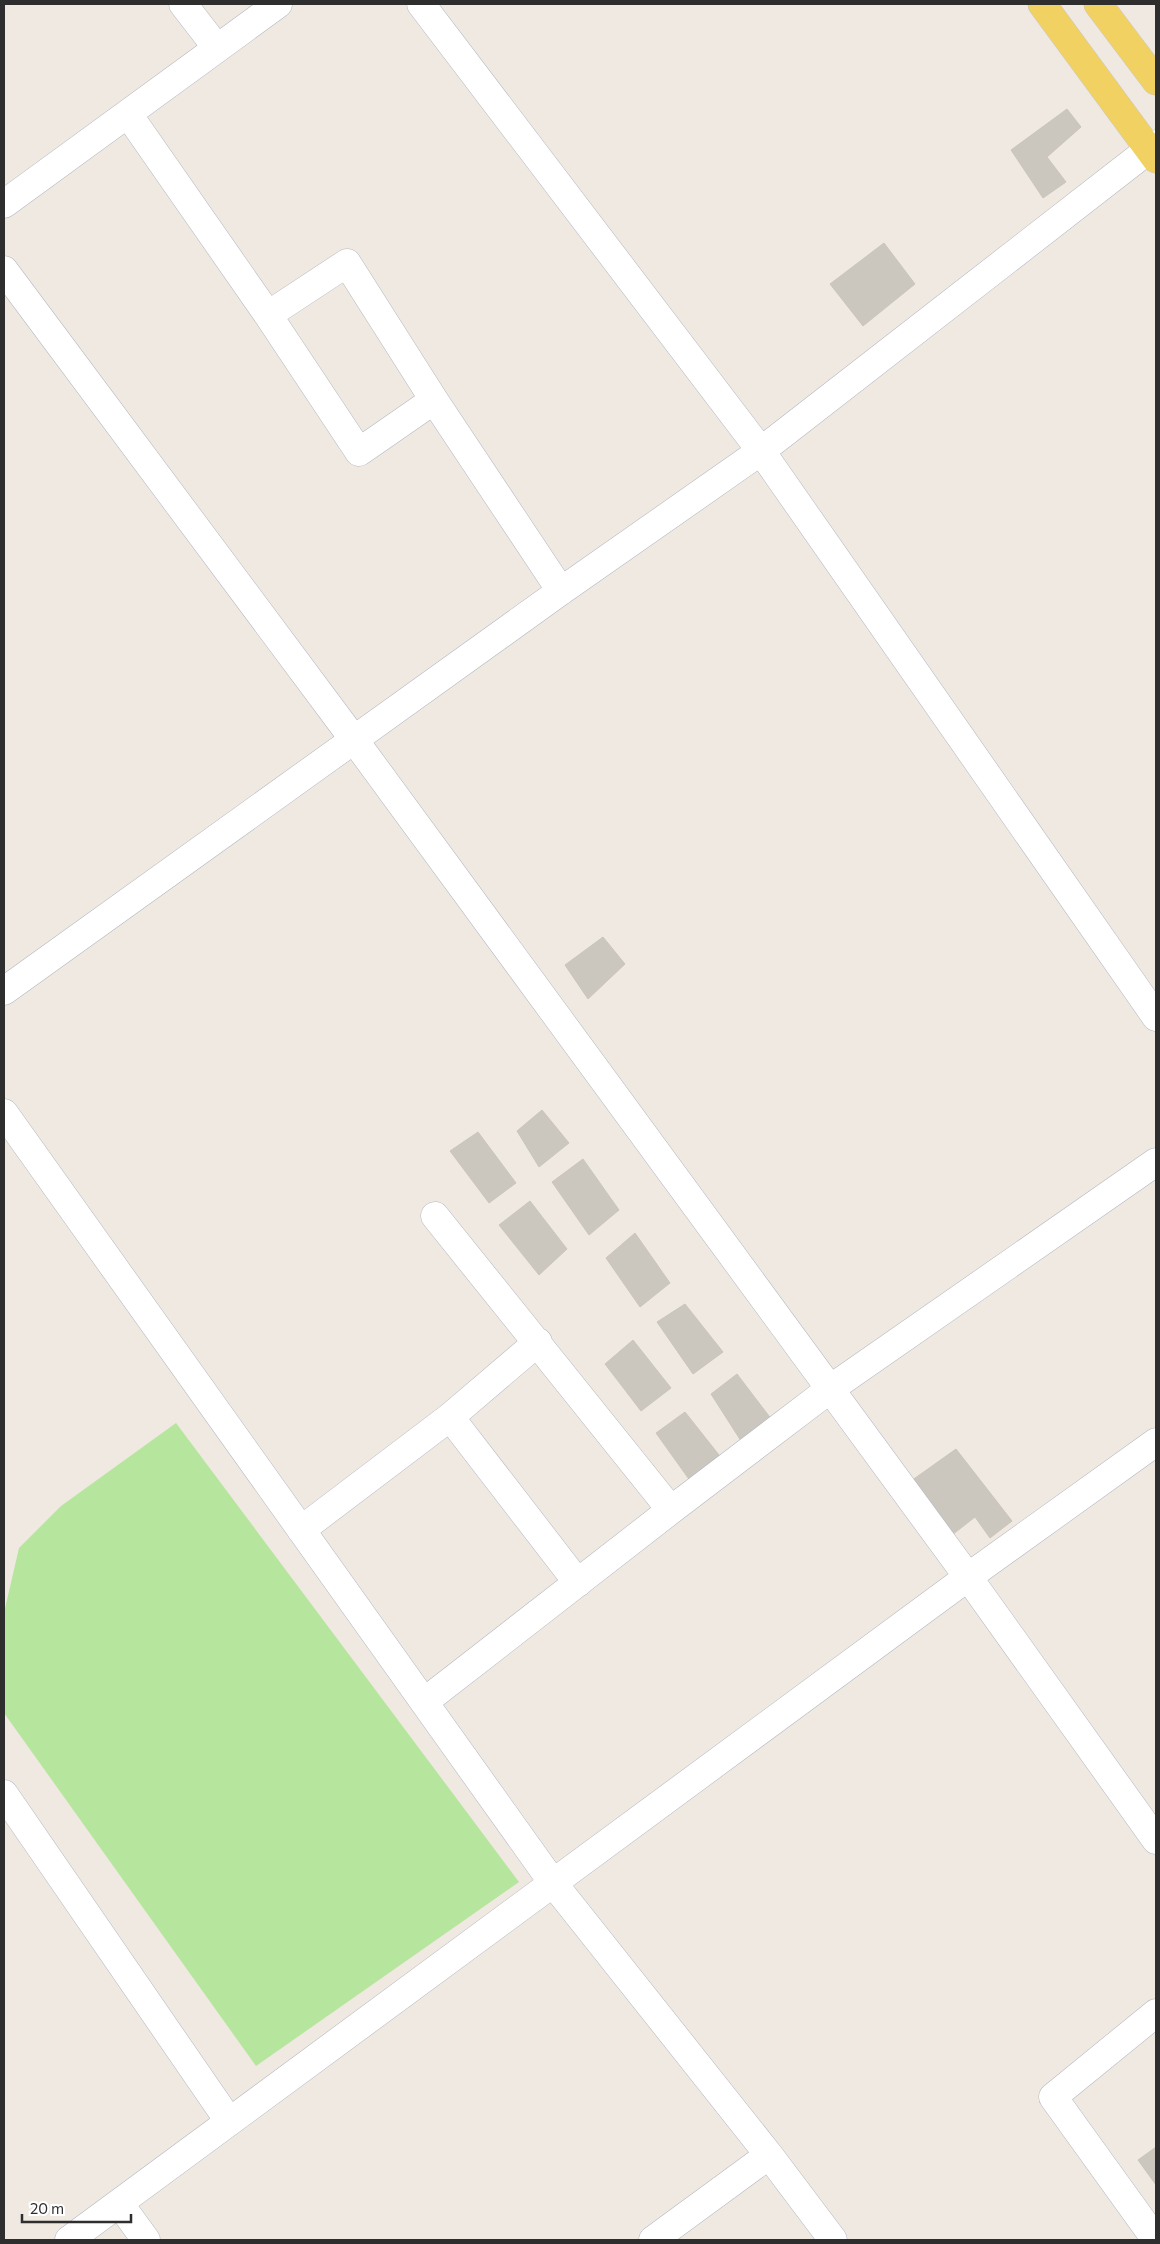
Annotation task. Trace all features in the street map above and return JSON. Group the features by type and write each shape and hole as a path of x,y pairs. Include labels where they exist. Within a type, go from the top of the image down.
{"main road":[{"path":"1042,4 1154,151"},
{"path":"1098,4 1156,80"}],"street":[{"path":"183,4 217,48"},
{"path":"4,204 278,4"},
{"path":"421,4 761,451 1156,1017"},
{"path":"128,114 268,315 359,452 434,400"},
{"path":"4,991 561,591 761,451 1154,151"},
{"path":"268,315 348,263 434,400 561,591"},
{"path":"5,276 354,741 968,1577 1156,1840"},
{"path":"4,1113 553,1882 769,2155 833,2240"},
{"path":"424,1702 830,1389 1156,1162"},
{"path":"435,1216 672,1510"},
{"path":"301,1530 450,1417 538,1342"},
{"path":"450,1417 578,1583"},
{"path":"69,2240 968,1577 1156,1442"},
{"path":"4,1794 229,2121"},
{"path":"1156,2013 1052,2097 1156,2240"},
{"path":"653,2240 769,2155"},
{"path":"119,2203 146,2240"}],"green space":[{"path":"176,1423 519,1882 256,2066 4,1713 4,1613 19,1548 61,1506"}],"building":[{"path":"1067,109 1081,127 1047,157 1066,182 1043,198 1011,150"},
{"path":"884,243 915,284 863,326 830,284"},
{"path":"603,937 625,964 588,999 565,965"},
{"path":"542,1110 569,1143 539,1167 517,1131"},
{"path":"478,1132 516,1183 489,1203 450,1151"},
{"path":"583,1159 619,1210 589,1235 552,1182"},
{"path":"530,1201 567,1249 539,1275 499,1225"},
{"path":"635,1233 670,1283 640,1307 606,1258"},
{"path":"685,1304 723,1352 693,1374 657,1322"},
{"path":"633,1340 671,1388 641,1411 605,1364"},
{"path":"737,1374 772,1420 743,1444 711,1394"},
{"path":"685,1412 723,1460 691,1482 656,1433"},
{"path":"956,1449 1012,1521 990,1538 975,1517 952,1535 911,1481"},
{"path":"1156,2147 1156,2185 1138,2160"}]}
